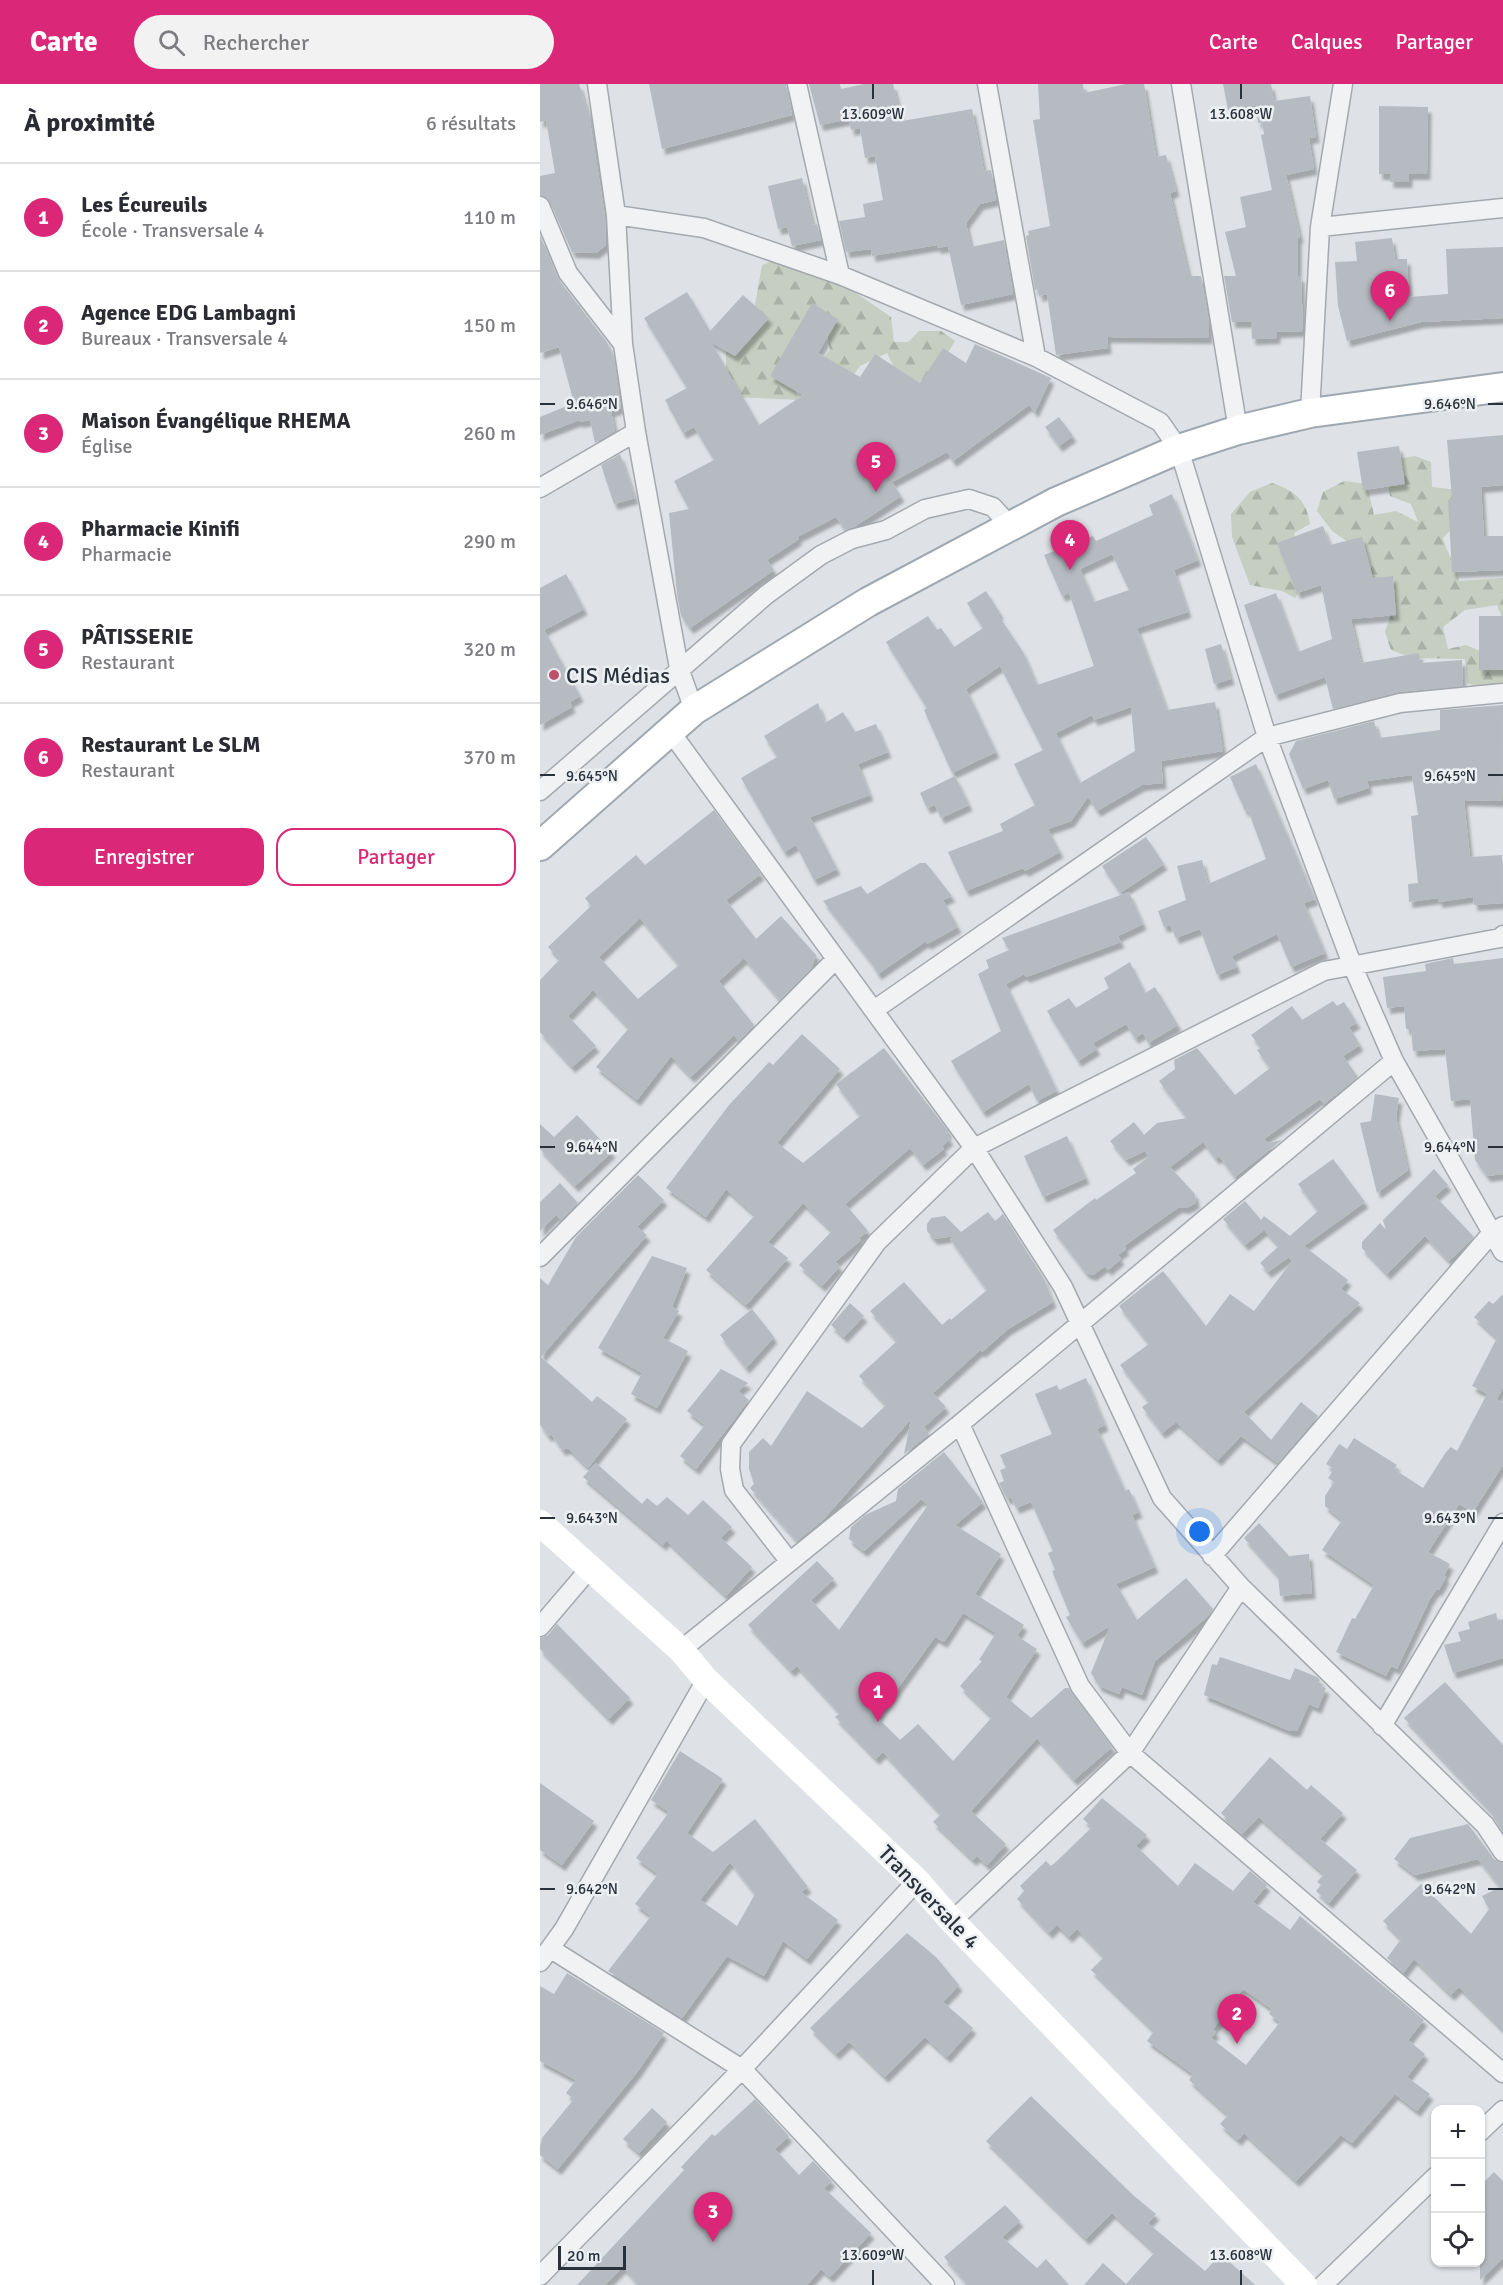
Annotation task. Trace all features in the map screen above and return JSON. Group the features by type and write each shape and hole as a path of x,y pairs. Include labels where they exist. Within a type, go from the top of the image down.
{"main road":[{"path":"540,846 694,710 868,602 1056,502 1179,449 1238,430 1310,413 1503,387"},
{"name":"Transversale 4","path":"540,1523 681,1650 706,1680 917,1881 952,1921 1304,2285"}],"street":[{"path":"597,84 616,215 623,344 636,432 679,668 694,710"},
{"path":"796,84 840,274"},
{"path":"987,84 1036,357"},
{"path":"1181,84 1238,430"},
{"path":"1310,413 1320,227 1343,84"},
{"path":"540,206 568,273 623,344"},
{"path":"1320,227 1503,208"},
{"path":"616,215 704,228 840,274 1036,357 1160,422 1179,449 1267,737 1353,967 1394,1061 1497,1230 1503,1252"},
{"path":"540,488 636,432"},
{"path":"540,791 679,668 766,595 821,555 852,539 886,530 925,509 969,499 993,507 1010,526"},
{"path":"874,1010 1267,737 1400,703 1503,693"},
{"path":"670,731 974,1148 1063,1287 1162,1498 1241,1587 1485,1825 1503,1852"},
{"path":"790,1562 734,1490 730,1468 732,1444 877,1242 974,1148 1324,971 1500,938 1503,935"},
{"path":"540,1257 837,959"},
{"path":"681,1650 960,1424 1394,1061"},
{"path":"1212,1556 1497,1230"},
{"path":"960,1424 1080,1686 1130,1753 1503,2073"},
{"path":"1382,1726 1503,1523"},
{"path":"540,1627 591,1567"},
{"path":"952,1921 1130,1753 1241,1587"},
{"path":"706,1680 546,1956 742,2069 945,2285"},
{"path":"540,2277 742,2069 917,1881"},
{"path":"1485,2127 1503,2110"},
{"path":"1323,2285 1431,2181"}],"green space":[{"path":"799,251 828,279 853,291 891,317 894,342 908,342 919,331 941,331 955,341 929,384 900,379 887,353 860,366 837,397 816,368 830,350 825,321 786,365 799,400 735,397 726,383 726,350 752,322 762,265"},
{"path":"1415,456 1431,462 1432,487 1458,490 1454,526 1443,538 1459,581 1503,578 1503,620 1497,605 1465,610 1443,627 1448,649 1466,645 1503,661 1503,686 1485,689 1467,683 1465,659 1412,658 1391,650 1385,632 1392,611 1383,591 1364,566 1354,546 1332,531 1317,511 1323,492 1344,481 1367,484 1374,515 1396,511 1418,522 1411,504 1390,496 1386,473 1391,460"},
{"path":"1272,483 1287,489 1298,497 1306,508 1310,524 1294,533 1297,562 1309,578 1295,598 1282,591 1250,585 1232,537 1231,514 1250,492"}],"building":[{"path":"540,84 579,84 589,115 605,216 606,245 596,253 572,252 550,202 540,195 540,176 555,173 546,120 540,122"},
{"path":"649,84 786,84 792,115 662,149"},
{"path":"809,84 840,84 841,89 864,84 893,84 902,121 972,109 984,171 991,170 996,200 980,204 966,223 971,247 1004,240 1013,294 961,305 948,246 937,248 937,245 872,256 871,249 846,252 839,221 865,217 863,204 883,200 875,156 865,158 860,128 851,130 849,119 820,125"},
{"path":"1038,84 1083,84 1084,93 1126,84 1144,84 1156,157 1166,155 1176,191 1170,193 1189,276 1201,276 1209,322 1209,338 1107,337 1108,348 1056,355 1047,294 1039,296 1038,289 1035,290 1026,236 1029,235 1028,231 1050,226 1033,120 1040,119"},
{"path":"1223,84 1271,84 1274,101 1310,96 1316,137 1309,138 1314,169 1286,175 1300,237 1298,238 1298,276 1301,276 1303,331 1277,332 1277,338 1252,339 1251,322 1232,322 1224,276 1236,276 1225,232 1246,227 1240,197 1272,190 1261,135 1264,134 1262,122 1258,123 1256,105 1228,110"},
{"path":"1379,106 1428,107 1427,174 1409,174 1409,182 1390,182 1390,174 1379,174"},
{"path":"802,178 813,225 817,224 821,240 792,246 787,227 778,229 768,186"},
{"path":"540,235 559,280 606,341 614,357 621,408 611,411 615,431 595,443 590,420 579,422 579,420 540,435 540,417 574,403 559,347 540,353"},
{"path":"1392,238 1395,259 1407,259 1409,297 1448,294 1446,249 1503,247 1503,318 1421,322 1347,341 1338,306 1335,262 1357,261 1355,242"},
{"path":"687,292 710,331 743,295 769,318 735,356 711,342 759,425 803,395 770,376 812,303 838,319 818,353 860,377 875,354 920,383 943,348 966,363 975,344 1051,378 1035,412 1029,405 953,461 947,452 892,482 901,496 854,527 845,530 836,517 797,537 799,539 767,560 774,570 690,628 681,616 669,513 689,509 674,481 714,460 694,427 683,433 665,400 687,388 644,318"},
{"path":"1059,417 1073,436 1059,446 1045,427"},
{"path":"1503,435 1503,485 1481,487 1484,536 1503,536 1503,570 1452,572 1448,500 1452,499 1447,440"},
{"path":"1399,446 1405,484 1363,490 1357,452"},
{"path":"620,454 635,498 614,504 601,465"},
{"path":"1172,494 1198,560 1174,570 1188,612 1137,628 1167,710 1215,702 1223,751 1161,761 1163,783 1142,785 1097,811 1088,797 1071,821 1048,829 1060,852 1025,871 1023,868 966,891 948,852 1003,831 1000,824 1035,805 1014,764 1043,750 1000,666 966,689 996,752 952,773 924,710 927,708 886,642 928,616 937,630 941,628 954,647 983,628 967,603 986,591 1000,613 998,615 1023,652 1037,685 1094,666 1069,593 1062,596 1044,555 1093,536 1096,541 1153,515 1149,505","holes":["1112,554 1129,590 1094,602 1080,569","1131,707 1135,751 1080,783 1056,733 1092,715 1094,720"]},
{"path":"1323,526 1330,545 1362,537 1373,578 1393,576 1396,615 1351,619 1361,663 1419,653 1420,663 1462,660 1463,686 1399,692 1333,709 1325,677 1275,695 1244,605 1276,593 1298,652 1332,639 1321,585 1297,593 1277,543"},
{"path":"566,574 584,609 544,630 580,696 570,702 572,707 540,725 540,588"},
{"path":"1479,616 1503,616 1503,670 1479,670"},
{"path":"1221,644 1231,679 1214,684 1205,649"},
{"path":"818,703 825,723 843,712 855,732 876,724 888,752 858,764 870,795 810,817 837,869 814,880 796,845 784,852 741,778 777,757 764,736"},
{"path":"1503,705 1502,801 1464,800 1470,857 1502,855 1503,903 1474,905 1473,897 1439,902 1438,898 1409,902 1408,884 1418,883 1411,816 1418,815 1412,775 1367,781 1369,788 1334,799 1328,780 1303,789 1289,754 1296,741 1374,721 1379,738 1440,730 1440,710"},
{"path":"1256,764 1315,899 1304,903 1325,953 1291,967 1277,934 1232,956 1237,967 1217,975 1200,929 1176,938 1170,925 1164,927 1158,911 1186,900 1177,866 1202,860 1208,884 1266,859 1248,810 1245,811 1230,777"},
{"path":"955,776 969,805 941,818 935,805 927,808 920,793"},
{"path":"714,810 761,874 726,900 756,939 781,916 816,955 811,969 780,1000 744,958 719,981 754,1025 739,1041 734,1035 691,1077 671,1056 637,1100 596,1067 629,1028 593,990 568,1016 596,1046 572,1067 540,1032 540,980 560,959 548,947 591,906 585,898 636,855 645,865","holes":["640,918 679,965 638,999 599,957"]},
{"path":"1146,837 1164,864 1120,893 1102,866"},
{"path":"920,863 926,863 952,896 943,900 958,927 927,944 926,941 878,974 823,901 861,886 867,894"},
{"path":"1129,892 1143,924 1118,936 1121,942 1026,977 1024,974 1006,984 1057,1091 1037,1101 1029,1084 983,1112 951,1061 1001,1031 978,974 989,968 986,960 1009,950 1002,938"},
{"path":"1453,958 1454,964 1503,958 1503,1174 1487,1176 1475,1160 1470,1099 1451,1101 1445,1049 1413,1051 1411,1029 1406,1029 1404,1006 1387,1008 1383,977 1426,971 1425,964"},
{"path":"1130,962 1145,993 1155,987 1178,1025 1148,1043 1143,1033 1135,1038 1126,1024 1093,1043 1097,1049 1078,1061 1047,1011 1069,998 1076,1008 1109,988 1104,978"},
{"path":"1333,1001 1337,1006 1344,1002 1357,1023 1349,1027 1360,1045 1343,1056 1358,1077 1324,1104 1320,1099 1264,1139 1268,1143 1282,1140 1235,1177 1219,1156 1216,1159 1203,1142 1170,1167 1195,1194 1196,1203 1186,1208 1179,1207 1124,1246 1126,1249 1118,1255 1121,1259 1108,1270 1105,1266 1093,1275 1086,1273 1053,1230 1095,1198 1096,1200 1136,1173 1133,1169 1148,1157 1145,1151 1126,1160 1110,1141 1134,1122 1144,1135 1157,1123 1187,1118 1159,1081 1175,1069 1174,1060 1197,1048 1235,1095 1270,1068 1257,1050 1261,1048 1251,1035 1292,1006 1302,1020"},
{"path":"802,1034 840,1069 777,1143 803,1163 860,1116 836,1084 884,1048 949,1132 946,1134 950,1139 942,1146 944,1149 923,1165 910,1148 845,1204 868,1231 835,1262 840,1266 822,1286 799,1265 832,1231 803,1203 768,1242 788,1258 746,1305 706,1270 755,1215 726,1189 706,1217 666,1188 729,1105 769,1062 773,1065"},
{"path":"1375,1094 1399,1098 1396,1117 1408,1170 1377,1193 1360,1123 1371,1121"},
{"path":"577,1115 612,1152 575,1186 540,1149 540,1124 554,1137"},
{"path":"1067,1136 1086,1178 1043,1197 1024,1156"},
{"path":"1333,1159 1365,1202 1304,1246 1348,1280 1341,1289 1360,1303 1244,1412 1271,1440 1301,1402 1318,1416 1278,1463 1241,1436 1218,1460 1176,1422 1162,1433 1142,1407 1149,1402 1120,1365 1149,1344 1119,1306 1163,1271 1206,1326 1230,1294 1254,1311 1292,1261 1289,1257 1268,1272 1260,1263 1279,1246 1264,1230 1245,1245 1223,1219 1245,1201 1261,1220 1264,1216 1290,1236 1318,1211 1298,1184"},
{"path":"1434,1169 1448,1185 1435,1196 1474,1237 1449,1261 1425,1236 1387,1274 1362,1248 1362,1242 1380,1223 1386,1230 1383,1220"},
{"path":"638,1175 664,1200 637,1227 647,1235 541,1357 592,1402 597,1396 627,1419 588,1468 568,1448 562,1450 551,1434 548,1436 540,1425 540,1278 548,1285 576,1237"},
{"path":"560,1183 578,1203 561,1220 556,1215 540,1231 540,1202"},
{"path":"988,1212 995,1221 1003,1214 1044,1279 1053,1302 1008,1329 982,1352 980,1350 933,1393 946,1407 924,1427 929,1434 904,1454 911,1419 824,1519 797,1541 750,1488 754,1484 749,1469 749,1452 763,1438 771,1446 807,1391 862,1428 886,1405 859,1376 897,1341 870,1311 904,1282 942,1325 987,1290 950,1239 954,1236 934,1239 927,1231 927,1224 931,1218 945,1216 961,1232"},
{"path":"652,1256 687,1268 672,1307 679,1311 663,1338 688,1351 657,1408 631,1394 642,1373 598,1348"},
{"path":"1503,1294 1503,1387 1497,1399 1472,1386 1497,1338 1474,1317 1489,1301 1493,1304"},
{"path":"850,1303 864,1316 844,1337 831,1325"},
{"path":"752,1309 774,1337 746,1368 720,1335"},
{"path":"721,1369 748,1383 738,1391 749,1400 696,1469 680,1456 705,1425 687,1411"},
{"path":"1086,1378 1105,1425 1097,1429 1125,1491 1129,1489 1139,1512 1132,1515 1155,1567 1116,1584 1137,1620 1186,1578 1213,1609 1207,1617 1155,1661 1142,1695 1122,1687 1119,1694 1099,1686 1091,1673 1110,1626 1082,1643 1066,1617 1070,1615 1052,1571 1055,1570 1048,1553 1053,1551 1031,1502 1016,1508 1011,1497 1007,1499 999,1483 1004,1481 1000,1470 1006,1468 1000,1455 1052,1434 1035,1394 1057,1385 1059,1390"},
{"path":"1487,1394 1503,1403 1503,1465 1473,1512 1459,1504 1428,1552 1450,1564 1444,1576 1446,1577 1439,1590 1436,1590 1430,1599 1397,1669 1391,1666 1386,1676 1336,1652 1352,1618 1355,1619 1374,1585 1322,1550 1342,1520 1325,1506 1325,1496 1334,1482 1328,1478 1334,1469 1326,1464 1339,1444 1347,1449 1354,1438 1397,1465 1394,1469 1423,1488 1446,1452 1451,1447 1457,1451"},
{"path":"944,1452 983,1502 955,1525 1001,1554 975,1594 1024,1625 1017,1636 1037,1649 1006,1697 1031,1718 1065,1688 1069,1688 1112,1747 1074,1780 1037,1738 971,1811 1006,1844 987,1865 977,1856 973,1860 933,1822 941,1814 883,1752 876,1759 835,1717 840,1713 797,1666 791,1671 748,1625 817,1561 834,1579 811,1600 839,1630 928,1505 921,1499 864,1551 849,1539 851,1527 865,1515 896,1501 898,1489","holes":["963,1613 996,1633 979,1660 982,1661 960,1686 992,1717 953,1761 918,1724 900,1740 877,1717 935,1637 944,1642"]},
{"path":"596,1463 642,1504 647,1498 657,1506 667,1497 688,1515 703,1500 732,1527 721,1538 752,1567 726,1596 666,1540 663,1545 583,1477"},
{"path":"1259,1523 1289,1556 1309,1554 1312,1593 1280,1596 1278,1576 1244,1538"},
{"path":"1496,1613 1498,1621 1503,1619 1503,1658 1453,1673 1444,1645 1461,1641 1458,1632 1470,1629 1468,1622"},
{"path":"557,1624 630,1698 609,1719 540,1649 540,1638 548,1635"},
{"path":"1220,1657 1290,1680 1295,1668 1317,1677 1320,1680 1318,1685 1326,1688 1318,1708 1309,1704 1297,1731 1290,1731 1204,1695 1212,1664 1217,1665"},
{"path":"1445,1682 1503,1745 1503,1832 1493,1817 1496,1817 1404,1718"},
{"path":"680,1751 723,1779 687,1833 713,1852 755,1819 808,1887 801,1892 838,1920 807,1959 783,1941 764,1976 727,1956 682,2018 608,1971 651,1916 635,1904 658,1874 636,1858 669,1812 651,1800","holes":["730,1862 755,1894 737,1926 700,1900"]},
{"path":"1270,1757 1307,1790 1311,1785 1343,1813 1320,1839 1357,1870 1329,1903 1316,1891 1321,1885 1317,1882 1324,1874 1259,1817 1242,1834 1221,1813"},
{"path":"540,1783 594,1821 562,1865 540,1850"},
{"path":"1102,1798 1147,1835 1136,1846 1178,1886 1195,1863 1233,1891 1250,1871 1267,1885 1253,1902 1290,1930 1300,1916 1424,2020 1408,2040 1425,2054 1407,2077 1430,2094 1417,2111 1395,2094 1352,2143 1341,2135 1296,2181 1244,2133 1238,2140 1220,2124 1228,2115 1189,2080 1193,2074 1147,2041 1154,2031 1091,1970 1104,1957 1077,1929 1069,1937 1057,1925 1049,1933 1017,1899 1024,1891 1020,1886 1046,1861 1051,1866 1092,1827 1083,1819","holes":["1243,1989 1272,2009 1269,2014 1280,2022 1246,2065 1211,2038 1216,2032 1213,2029"]},
{"path":"1468,1824 1494,1859 1503,1863 1503,2030 1459,1987 1451,1995 1414,1959 1403,1973 1387,1958 1401,1939 1383,1921 1421,1884 1471,1934 1489,1909 1482,1896 1500,1887 1478,1859 1415,1875 1394,1859 1410,1838"},
{"path":"907,1933 936,1957 959,1985 943,2002 973,2028 947,2057 925,2037 885,2077 849,2042 836,2054 810,2028"},
{"path":"567,1973 664,2033 638,2071 558,2169 540,2155 540,2147 542,2138 574,2099 566,2093 576,2080 540,2061 540,1986 554,1994"},
{"path":"1031,2096 1134,2196 1156,2214 1148,2223 1205,2271 1221,2254 1255,2285 1084,2285 1103,2263 1126,2284 1155,2252 1112,2213 1086,2239 986,2141"},
{"path":"755,2099 789,2136 775,2149 799,2175 813,2161 832,2181 824,2188 871,2233 830,2277 821,2269 807,2285 639,2285 623,2267 605,2285 577,2285 684,2170 681,2167 712,2134 715,2136"},
{"path":"652,2108 667,2122 639,2153 623,2139"},
{"path":"1494,2172 1503,2181 1503,2258 1480,2280 1480,2267 1485,2267 1485,2181"},
{"path":"1005,2205 1020,2221 1002,2237 1037,2268 1046,2259 1069,2285 968,2285 944,2257"}],"place":[{"name":"Restaurant Le SLM","path":"1390,321"},
{"name":"PÂTISSERIE","path":"876,492"},
{"name":"Pharmacie Kinifi","path":"1070,570"},
{"name":"CIS Médias","path":"554,675"},
{"name":"Les Écureuils","path":"878,1722"},
{"name":"Agence EDG Lambagni","path":"1237,2044"},
{"name":"Maison Évangélique RHEMA","path":"713,2242"}]}
